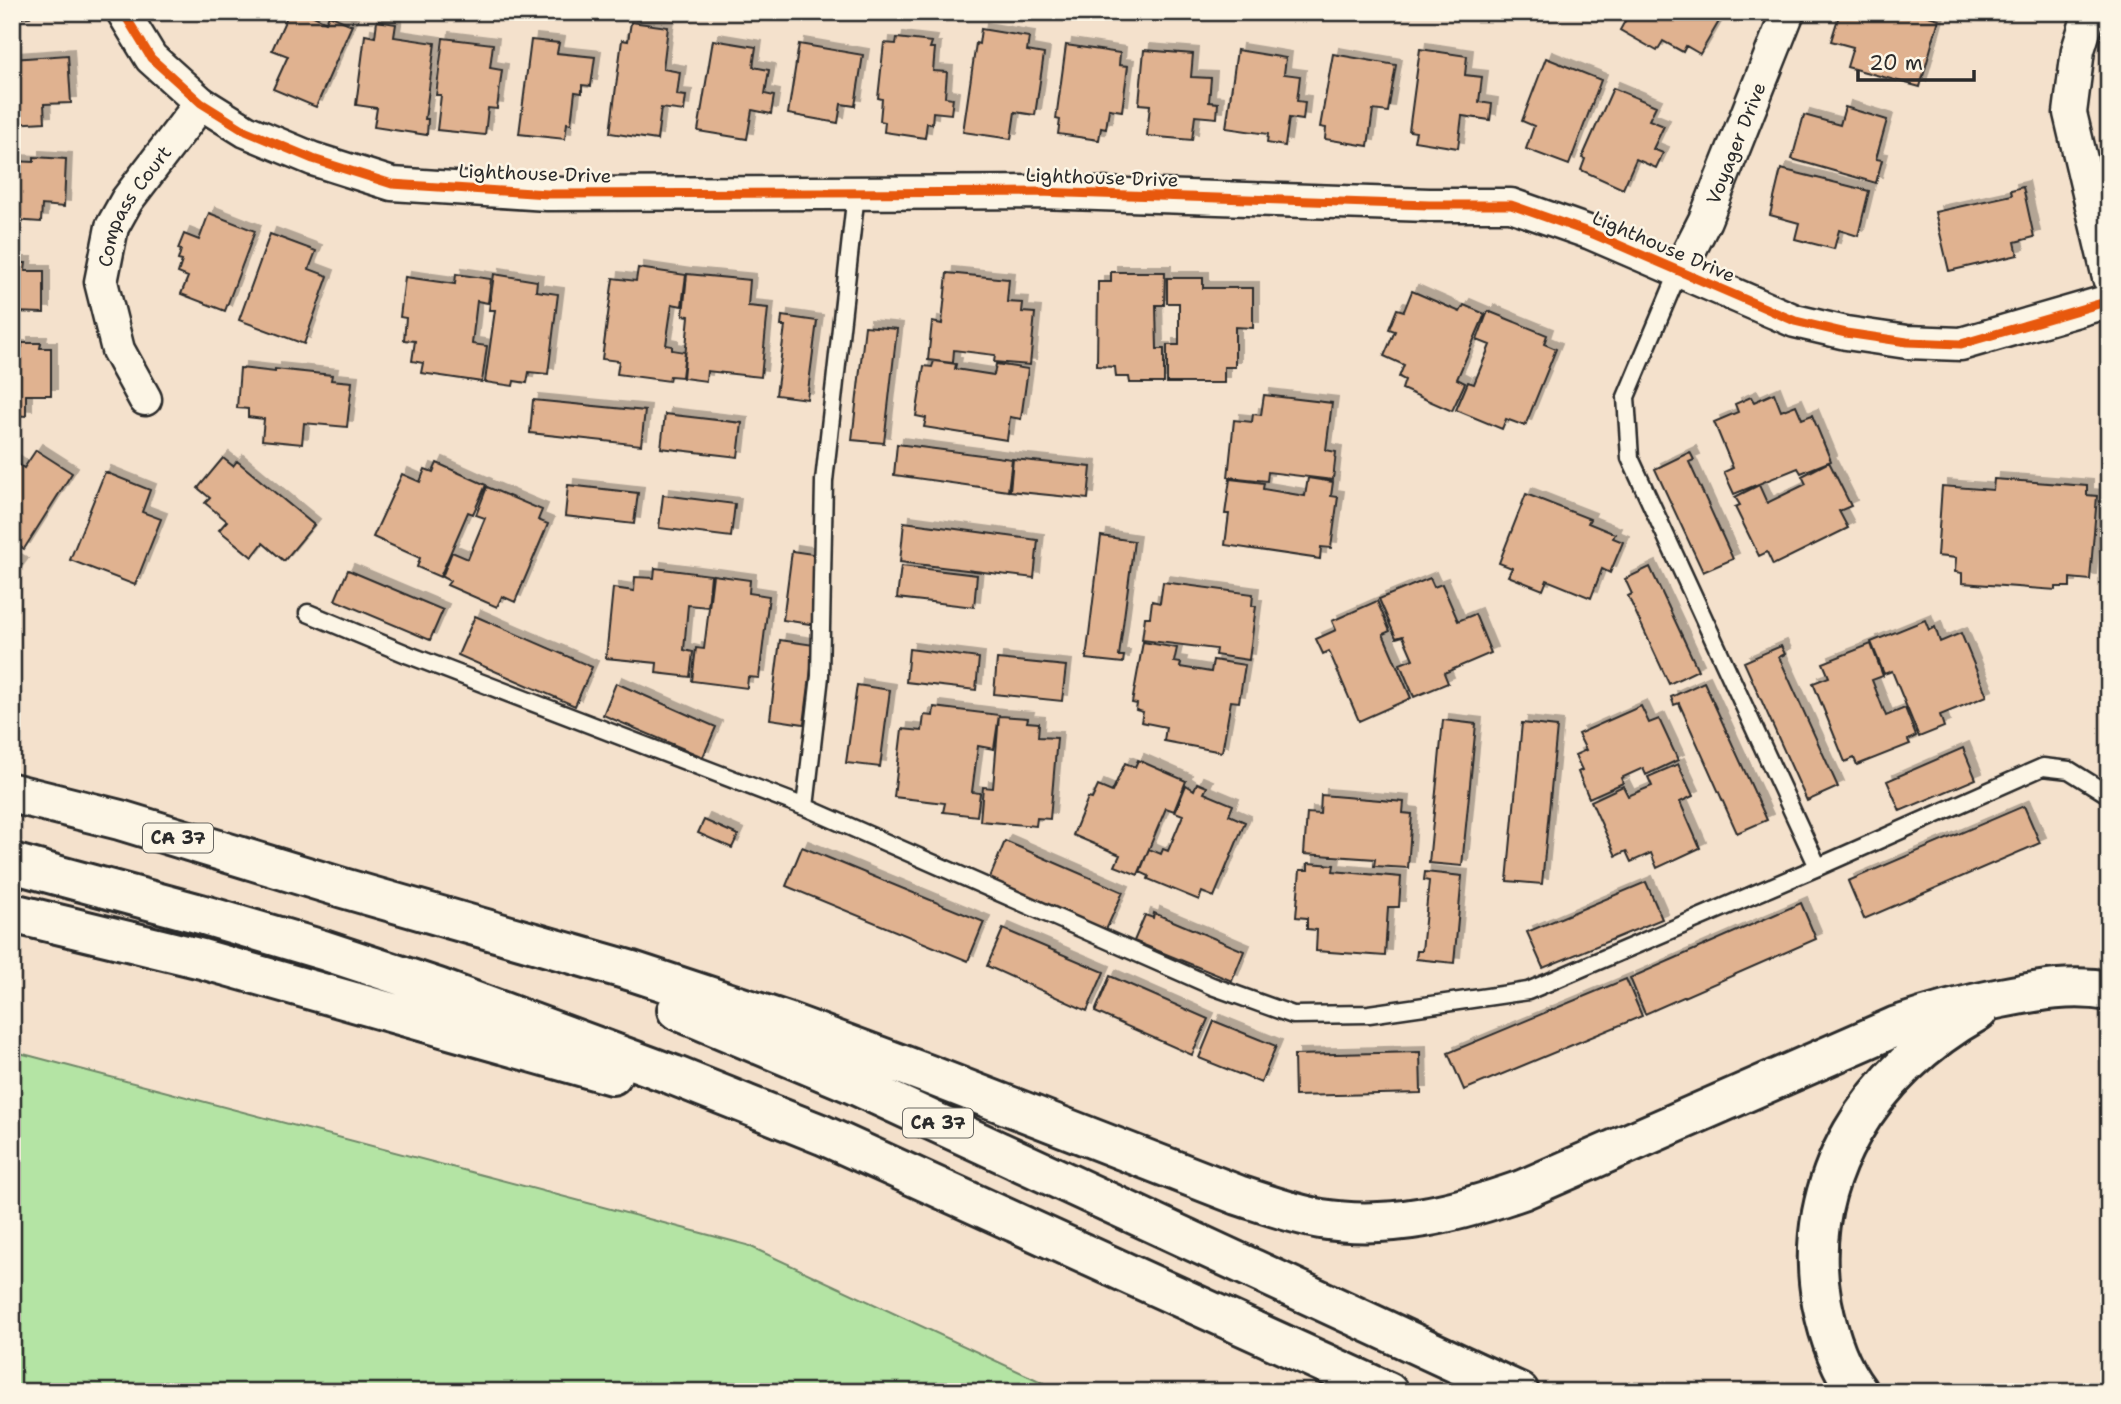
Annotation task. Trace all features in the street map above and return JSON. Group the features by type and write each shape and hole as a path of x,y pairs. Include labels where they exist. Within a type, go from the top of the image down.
{"highway":[{"name":"CA 37","path":"12,793 120,820 343,888 575,970 694,1017 851,1083 1519,1392"},
{"path":"12,863 323,950 439,988 673,1075 823,1135 1388,1392"},
{"path":"343,888 632,971 787,1022 1280,1209 1322,1219 1365,1222 1402,1221 1444,1215 1483,1204 1897,1026 1944,1010 2034,991 2068,988 2109,991"},
{"path":"12,913 202,959 823,1135"},
{"path":"1858,1392 1838,1356 1826,1323 1819,1283 1817,1245 1823,1204 1833,1171 1865,1109 1888,1082 1942,1035 2001,998"}],"street":[{"name":"Lighthouse Drive","path":"123,12 152,58 201,103 246,131 313,159 392,184 547,194 1039,192 1429,205 1511,205 1591,233 1795,320 1846,333 1907,342 1961,344 2109,300"},
{"name":"Voyager Drive","path":"1679,271 1705,220 1788,12"},
{"path":"2090,12 2078,50 2070,113 2109,278"},
{"name":"Compass Court","path":"145,399 118,350 102,282 112,227 127,200 201,103"}],"lane":[{"path":"805,807 820,676 824,481 856,193"},
{"path":"1679,271 1626,397 1630,458 1818,867"},
{"path":"308,613 409,655 805,807 1212,986 1293,1015 1369,1014 1528,991 2043,767 2069,771 2109,795"}],"green space":[{"path":"12,1051 747,1245 1063,1392 12,1392"}],"building":[{"path":"12,12 29,12 30,17 12,19"},
{"path":"224,12 244,12 245,13 228,20"},
{"path":"289,12 305,12 326,22 329,15 352,25 316,107 273,89 288,56 272,50"},
{"path":"1630,12 1712,12 1721,18 1700,54 1686,46 1683,52 1663,41 1657,51 1620,30"},
{"path":"1840,12 1914,12 1939,19 1920,87 1847,67 1853,47 1831,41"},
{"path":"377,21 396,24 394,37 435,43 425,119 428,119 427,135 374,127 377,108 356,105 365,35 375,37"},
{"path":"631,22 668,27 663,69 680,72 677,95 686,96 684,111 661,108 657,140 610,133 622,40 628,41"},
{"path":"981,29 1029,37 1027,51 1044,54 1035,115 1015,112 1011,139 963,132 976,43 979,44"},
{"path":"443,38 493,44 490,68 502,70 497,109 488,108 485,135 437,130 441,95 436,95"},
{"path":"897,38 932,42 930,48 935,48 933,71 947,72 945,97 953,98 951,114 933,112 932,124 927,123 925,138 884,132 885,122 880,121 882,99 878,98 884,43 896,44"},
{"path":"531,40 559,43 557,53 595,57 591,86 582,85 582,93 575,92 571,124 567,123 565,139 519,134"},
{"path":"713,40 756,47 753,67 769,70 765,94 774,96 771,114 752,110 747,139 698,131"},
{"path":"799,44 863,55 855,106 841,104 838,123 788,114"},
{"path":"1066,45 1120,53 1119,65 1128,66 1122,111 1109,109 1106,129 1101,128 1099,140 1058,134 1060,120 1056,119"},
{"path":"1420,49 1467,56 1465,75 1482,77 1479,102 1492,104 1490,120 1462,116 1458,148 1414,141 1416,132 1409,131"},
{"path":"1144,50 1193,54 1191,77 1211,78 1209,102 1218,103 1217,118 1195,116 1192,140 1147,136 1150,105 1139,104"},
{"path":"1237,50 1286,58 1284,74 1300,76 1297,101 1305,102 1303,120 1289,118 1285,146 1267,143 1268,134 1226,128"},
{"path":"1333,54 1396,65 1388,112 1373,110 1368,146 1325,139 1326,128 1320,127"},
{"path":"68,55 71,103 44,104 45,122 12,124 12,59"},
{"path":"1546,58 1601,80 1569,165 1526,149 1534,126 1522,121"},
{"path":"1613,88 1656,106 1649,120 1664,126 1653,149 1663,153 1656,168 1636,159 1623,189 1581,170 1585,159 1582,158"},
{"path":"1845,107 1887,120 1876,159 1882,160 1876,183 1792,159 1804,115 1840,125"},
{"path":"34,157 66,159 64,207 42,205 41,222 12,220 12,161 34,162"},
{"path":"1781,169 1869,191 1858,236 1839,230 1834,249 1795,239 1799,223 1770,215"},
{"path":"2023,187 2034,237 2015,242 2018,255 1949,271 1935,212 2012,195 2011,190"},
{"path":"209,213 255,231 225,311 181,294 188,277 178,273 182,261 178,260 181,250 178,249 184,234 199,240"},
{"path":"270,234 316,251 309,269 328,276 304,344 239,320"},
{"path":"12,263 26,263 25,271 44,271 44,313 12,312"},
{"path":"638,268 686,275 682,306 672,304 666,345 672,346 672,350 685,352 682,377 670,376 669,381 617,374 619,361 602,359 613,278 636,281"},
{"path":"1111,272 1165,272 1164,305 1156,305 1157,349 1164,349 1164,383 1130,383 1129,377 1116,377 1115,367 1097,366 1098,282 1111,282"},
{"path":"947,273 1009,279 1007,302 1023,303 1022,312 1035,313 1030,365 994,362 995,355 954,350 953,363 928,360 932,322 942,324"},
{"path":"456,274 491,279 488,303 477,301 472,344 487,346 482,382 421,373 423,363 412,361 415,341 404,340 406,318 400,317 405,277 455,284"},
{"path":"494,274 537,281 536,291 558,294 548,374 529,372 527,383 514,381 513,386 485,382 495,310 489,310"},
{"path":"687,274 750,280 748,306 768,308 761,377 707,371 706,381 683,378 689,316 683,315"},
{"path":"1167,278 1203,278 1203,288 1253,288 1253,328 1235,327 1235,367 1224,367 1224,383 1167,383 1167,345 1179,345 1179,303 1167,303"},
{"path":"1412,291 1460,312 1464,305 1485,314 1457,379 1465,383 1452,411 1402,389 1405,380 1399,377 1404,365 1384,356 1395,331 1389,329 1397,309 1404,311"},
{"path":"1488,311 1547,335 1544,344 1556,349 1525,426 1506,419 1502,429 1456,410 1468,382 1474,384 1490,345 1477,340"},
{"path":"782,316 817,321 807,399 776,395 785,326 781,326"},
{"path":"865,326 897,329 884,443 852,440"},
{"path":"22,343 41,343 40,348 51,348 51,395 26,395 26,416 12,415 12,347 22,347"},
{"path":"934,361 956,364 955,369 994,375 996,364 1028,369 1021,419 1010,417 1007,440 924,427 926,418 916,416 924,366 932,367"},
{"path":"240,368 332,375 331,380 352,382 347,427 304,423 302,444 262,440 264,419 248,417 248,409 237,408"},
{"path":"1774,393 1781,411 1796,405 1802,419 1812,415 1831,461 1801,473 1798,468 1734,494 1724,472 1733,468 1714,422 1738,412 1735,404 1751,397 1754,402"},
{"path":"1264,395 1332,403 1326,450 1336,452 1333,480 1268,472 1267,481 1228,477 1234,420 1252,422 1253,414 1261,415"},
{"path":"533,400 645,411 641,445 530,433"},
{"path":"665,414 742,423 738,457 661,448"},
{"path":"897,444 1012,459 1008,491 894,475"},
{"path":"36,450 72,473 24,549 12,542 12,460 24,468"},
{"path":"1690,452 1694,460 1689,462 1733,559 1703,572 1655,469"},
{"path":"223,458 233,466 237,461 314,525 284,561 263,543 252,557 219,530 227,521 205,503 210,498 198,488"},
{"path":"1013,459 1091,467 1088,499 1010,491"},
{"path":"1829,462 1851,506 1839,511 1848,528 1773,565 1767,552 1759,556 1735,507 1740,505 1735,497 1759,485 1767,503 1806,484 1802,476"},
{"path":"437,463 486,485 473,514 468,512 440,577 417,567 420,558 373,537 402,474 420,482 425,469 433,472"},
{"path":"105,472 150,490 142,512 161,519 135,585 70,560"},
{"path":"1308,478 1333,482 1331,496 1338,497 1331,548 1321,547 1320,559 1225,545 1229,514 1225,514 1230,479 1264,483 1263,489 1305,496"},
{"path":"1994,479 2087,486 2087,495 2097,496 2090,580 2070,578 2070,587 2056,587 2056,590 1962,583 1962,573 1955,572 1956,558 1937,556 1942,486 1993,490"},
{"path":"568,485 638,493 634,524 565,516"},
{"path":"487,487 542,510 538,520 548,524 515,602 502,596 497,607 447,585 450,581 442,577 452,552 468,559 485,518 476,515"},
{"path":"1526,494 1590,519 1588,523 1615,534 1613,538 1623,542 1610,573 1602,569 1591,598 1547,580 1543,590 1508,576 1512,568 1499,563"},
{"path":"663,495 735,504 731,537 659,528"},
{"path":"904,522 1038,540 1034,578 900,562"},
{"path":"1101,536 1134,541 1119,656 1124,656 1123,663 1086,659"},
{"path":"792,551 826,556 817,625 783,620"},
{"path":"12,558 22,564 12,578"},
{"path":"901,566 977,575 974,607 897,598"},
{"path":"1650,567 1698,670 1669,684 1628,596 1632,594 1625,579"},
{"path":"655,568 711,575 708,607 688,605 684,650 693,652 690,677 656,673 657,663 606,658 613,588 634,591 635,577 654,578"},
{"path":"348,570 443,610 430,640 335,600"},
{"path":"713,575 750,580 749,593 769,596 759,678 748,677 747,688 692,681 696,648 704,649"},
{"path":"1430,578 1434,587 1442,584 1458,621 1475,614 1491,653 1444,673 1448,683 1414,697 1400,664 1413,659 1403,636 1396,638 1379,599"},
{"path":"1163,582 1253,594 1252,606 1256,606 1249,660 1215,655 1216,649 1142,640 1145,617 1150,617 1152,601 1160,603"},
{"path":"1377,601 1390,631 1383,634 1411,698 1359,721 1329,651 1323,654 1316,639 1336,630 1332,621"},
{"path":"475,616 592,667 575,706 458,655"},
{"path":"1925,620 1929,630 1935,627 1940,642 1961,633 1987,696 1940,715 1944,727 1919,737 1892,671 1884,674 1871,642"},
{"path":"780,640 814,645 804,724 770,719"},
{"path":"1143,642 1177,648 1174,662 1181,663 1180,667 1211,672 1213,660 1245,665 1239,702 1231,701 1222,752 1164,741 1166,727 1141,722 1143,712 1136,710 1137,704 1132,703"},
{"path":"1871,644 1883,676 1872,680 1886,716 1905,708 1916,736 1908,740 1910,744 1857,765 1854,758 1845,762 1813,683 1829,677 1823,663"},
{"path":"1781,646 1785,654 1779,657 1838,787 1807,801 1744,662"},
{"path":"909,649 979,658 976,690 906,682"},
{"path":"997,659 1066,666 1062,701 994,694"},
{"path":"1704,682 1767,820 1737,833 1679,703 1674,705 1671,697"},
{"path":"616,683 716,727 703,757 603,715"},
{"path":"857,685 890,690 880,767 846,763"},
{"path":"1641,706 1649,723 1659,719 1678,760 1646,775 1643,768 1621,778 1623,783 1589,798 1578,772 1582,770 1575,755 1586,750 1578,734"},
{"path":"934,707 999,715 994,749 978,746 972,792 980,793 977,816 943,812 945,803 894,797 902,729 922,731 924,715 933,716"},
{"path":"999,716 1028,718 1027,722 1039,723 1038,737 1057,738 1050,819 1037,818 1036,826 980,821 983,787 993,788"},
{"path":"1443,720 1476,724 1462,866 1429,863"},
{"path":"1522,723 1557,727 1542,884 1507,881"},
{"path":"1963,748 1976,779 1900,811 1887,781"},
{"path":"1138,760 1186,781 1174,811 1166,808 1138,875 1115,866 1120,855 1073,835 1088,798 1092,799 1098,786 1112,792 1125,763 1135,767"},
{"path":"1678,764 1693,796 1680,802 1700,848 1657,868 1651,853 1631,862 1626,851 1616,856 1591,801 1623,786 1628,796 1652,786 1648,777"},
{"path":"1197,783 1207,787 1204,793 1233,805 1229,815 1245,822 1214,897 1202,892 1199,900 1148,879 1149,876 1140,872 1149,849 1161,854 1163,849 1168,851 1183,815 1175,812 1186,785 1194,790"},
{"path":"1321,795 1404,802 1403,813 1412,814 1408,868 1374,866 1375,859 1304,854 1307,813 1320,814"},
{"path":"2024,806 2040,843 1864,919 1848,881"},
{"path":"704,820 738,835 732,848 698,833"},
{"path":"1005,841 1123,892 1106,930 989,880"},
{"path":"802,847 984,922 968,961 786,886"},
{"path":"1308,863 1334,865 1333,871 1401,877 1399,907 1388,907 1385,956 1316,951 1317,930 1307,929 1307,918 1296,917 1300,870 1308,870"},
{"path":"1425,872 1462,876 1454,963 1416,959 1417,951 1422,951 1429,881 1424,880"},
{"path":"1646,882 1662,919 1543,968 1527,932"},
{"path":"1801,903 1816,939 1645,1014 1630,978"},
{"path":"1154,913 1244,951 1232,981 1134,941 1145,915 1153,918"},
{"path":"1003,929 1104,972 1087,1011 987,966"},
{"path":"1110,976 1208,1019 1192,1055 1095,1012"},
{"path":"1626,979 1642,1016 1464,1090 1448,1053"},
{"path":"1214,1021 1276,1046 1261,1083 1199,1058"},
{"path":"1420,1052 1421,1093 1295,1096 1294,1055"}],"cycle path":[{"path":"123,12 151,58 201,103 246,131 313,159 392,184 547,194 1039,192 1429,205 1511,205 1591,233 1795,321 1846,333 1907,342 1961,344 2109,301"}]}
